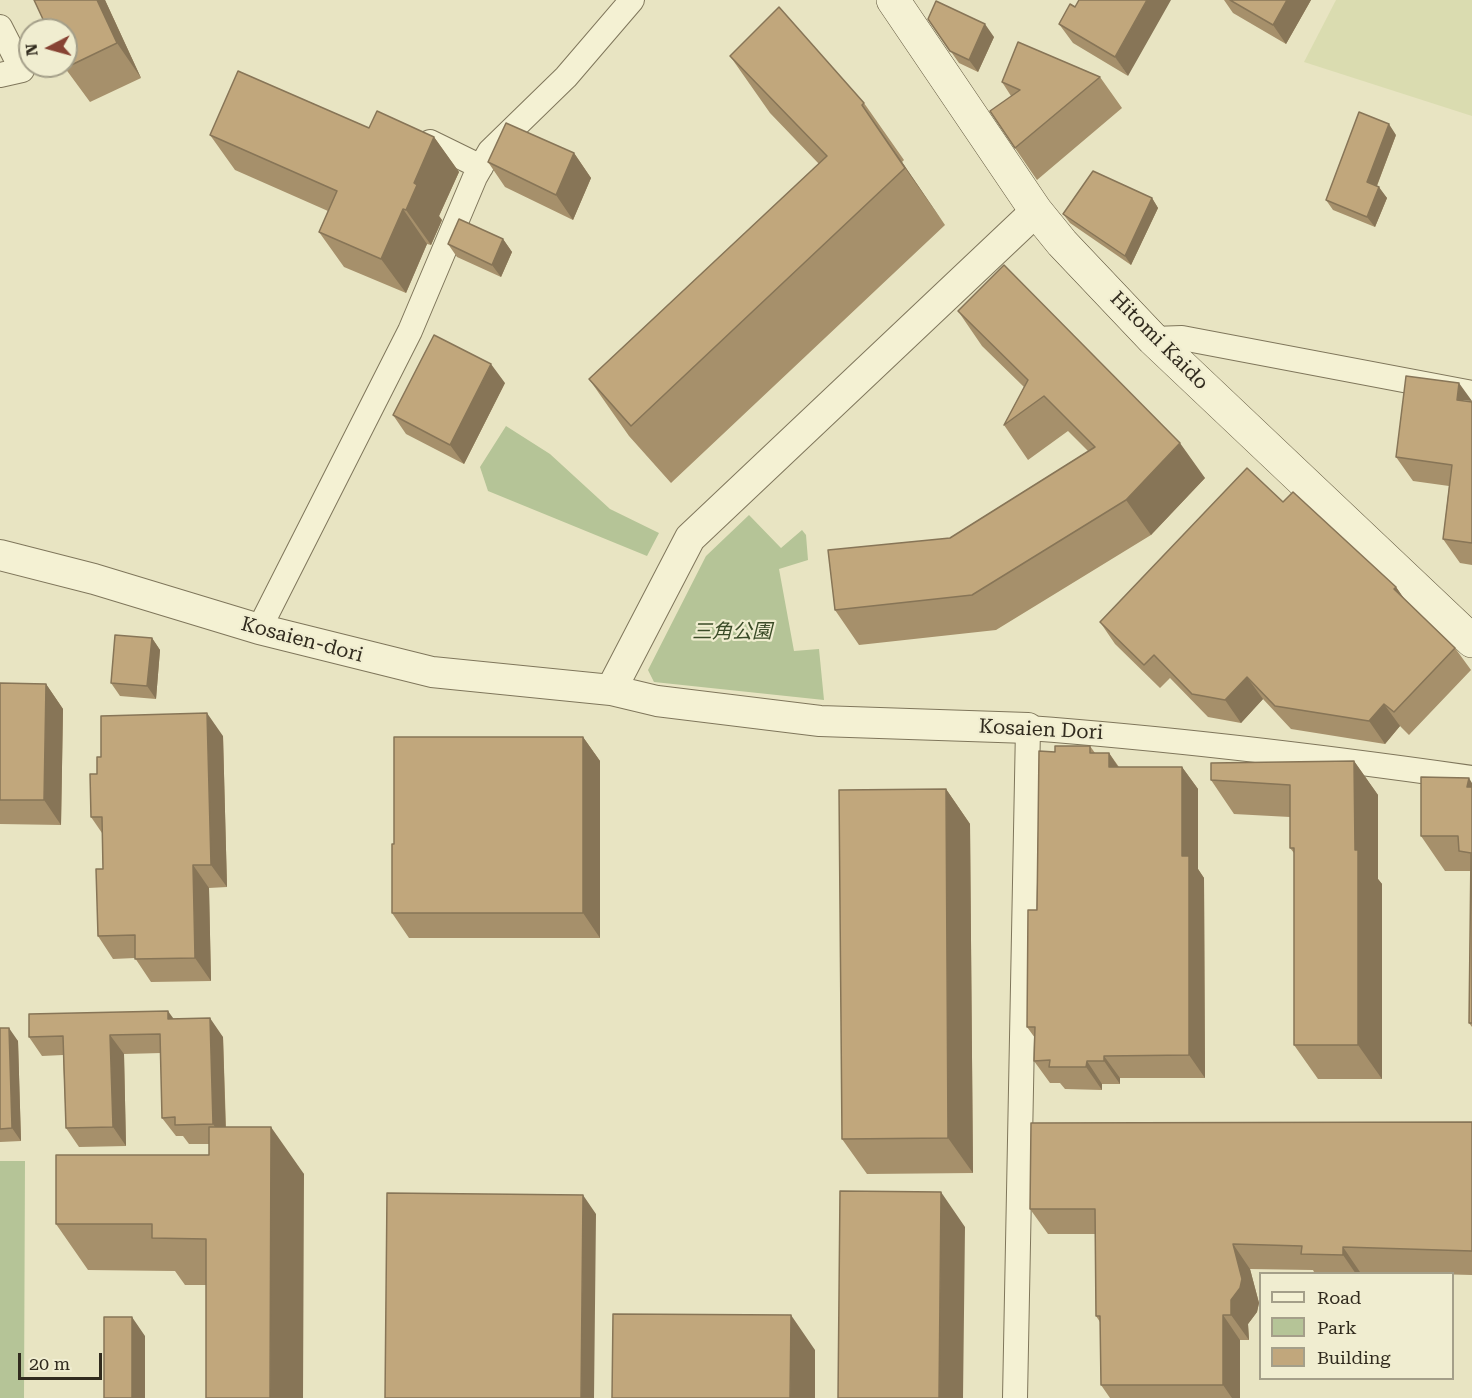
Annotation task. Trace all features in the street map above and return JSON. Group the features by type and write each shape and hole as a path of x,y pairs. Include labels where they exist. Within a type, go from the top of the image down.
{"main road":[{"name":"Hitomi Kaido","path":"893,0 1036,210 1062,243 1153,339 1472,641"}],"street":[{"path":"259,629 410,331 480,167 490,151 566,77 632,0"},
{"path":"0,27 22,70 0,75"},
{"path":"430,142 480,167"},
{"path":"611,690 690,538 1036,210"},
{"path":"1153,339 1182,338 1472,393"},
{"name":"Kosaien-dori","path":"0,555 94,579 259,629 432,672 611,690"},
{"name":"Kosaien Dori","path":"611,690 657,701 820,721 1028,728 1161,737 1260,748 1472,778"},
{"path":"1015,1398 1028,728"}],"green space":[{"path":"1336,0 1472,0 1472,116 1304,62"},
{"path":"506,426 550,454 610,509 659,533 647,556 488,491 480,467"},
{"name":"三角公園","path":"749,515 781,548 802,530 806,535 808,560 779,569 794,651 819,649 824,700 654,682 648,670 706,556"},
{"path":"0,1161 25,1161 24,1398 0,1398"}],"building":[{"path":"34,0 97,0 117,43 78,62 78,18 42,18"},
{"path":"1079,0 1147,0 1115,57 1059,24 1070,4 1075,7"},
{"path":"1230,0 1287,0 1273,25"},
{"path":"936,1 985,24 969,60 950,51 928,19"},
{"path":"779,7 864,103 862,105 905,168 631,426 589,379 827,156 730,56"},
{"path":"1018,42 1100,77 1015,148 990,111 1020,90 1002,82"},
{"path":"238,71 369,128 377,111 434,137 414,183 417,185 406,210 403,209 381,259 319,232 337,191 210,135"},
{"path":"1359,112 1389,124 1367,182 1379,187 1367,217 1326,200"},
{"path":"506,123 574,153 556,195 488,162"},
{"path":"1093,171 1152,198 1125,256 1063,214"},
{"path":"459,219 503,239 492,265 448,244"},
{"path":"1004,265 1180,443 1126,500 972,595 835,610 828,550 950,538 1095,447 1044,396 1004,425 1028,380 958,311"},
{"path":"434,335 491,364 450,445 393,415"},
{"path":"1406,376 1459,383 1457,400 1472,402 1472,543 1443,539 1452,465 1396,457"},
{"path":"1247,468 1283,502 1293,492 1396,587 1394,589 1455,648 1394,712 1384,704 1369,721 1275,706 1247,677 1225,700 1192,694 1154,655 1144,665 1100,622"},
{"path":"115,635 152,638 147,686 111,683"},
{"path":"0,683 46,684 44,800 0,800"},
{"path":"207,713 211,865 193,865 195,958 135,959 135,935 98,936 96,869 103,869 102,817 91,817 90,774 97,774 97,757 101,757 101,716"},
{"path":"394,737 583,737 583,913 392,913"},
{"path":"1055,746 1090,746 1090,753 1109,753 1109,767 1182,767 1182,856 1189,856 1189,1055 1104,1056 1104,1061 1087,1061 1086,1067 1049,1067 1050,1060 1034,1061 1035,1027 1027,1027 1028,910 1037,910 1039,751 1055,752"},
{"path":"1354,761 1355,850 1358,850 1358,1045 1294,1045 1294,848 1290,848 1290,785 1211,780 1211,763"},
{"path":"1421,777 1469,778 1467,787 1472,787 1472,1023 1469,1023 1471,853 1459,851 1458,836 1421,836"},
{"path":"946,789 948,1138 842,1139 839,790"},
{"path":"168,1011 168,1019 210,1018 213,1124 175,1125 175,1117 162,1118 160,1034 110,1035 113,1127 66,1128 63,1036 29,1037 29,1014"},
{"path":"0,1028 9,1028 12,1128 0,1129"},
{"path":"1472,1122 1472,1251 1343,1247 1343,1255 1301,1254 1302,1246 1233,1244 1242,1279 1240,1288 1231,1300 1231,1315 1223,1315 1223,1385 1101,1385 1100,1316 1096,1316 1095,1209 1030,1209 1031,1123"},
{"path":"209,1127 271,1127 270,1398 206,1398 206,1239 152,1238 152,1224 56,1224 56,1155 209,1155"},
{"path":"840,1191 941,1192 939,1398 838,1398"},
{"path":"387,1193 583,1195 581,1398 385,1398"},
{"path":"613,1314 791,1315 790,1398 612,1398"},
{"path":"104,1317 132,1317 132,1398 104,1398"}]}
